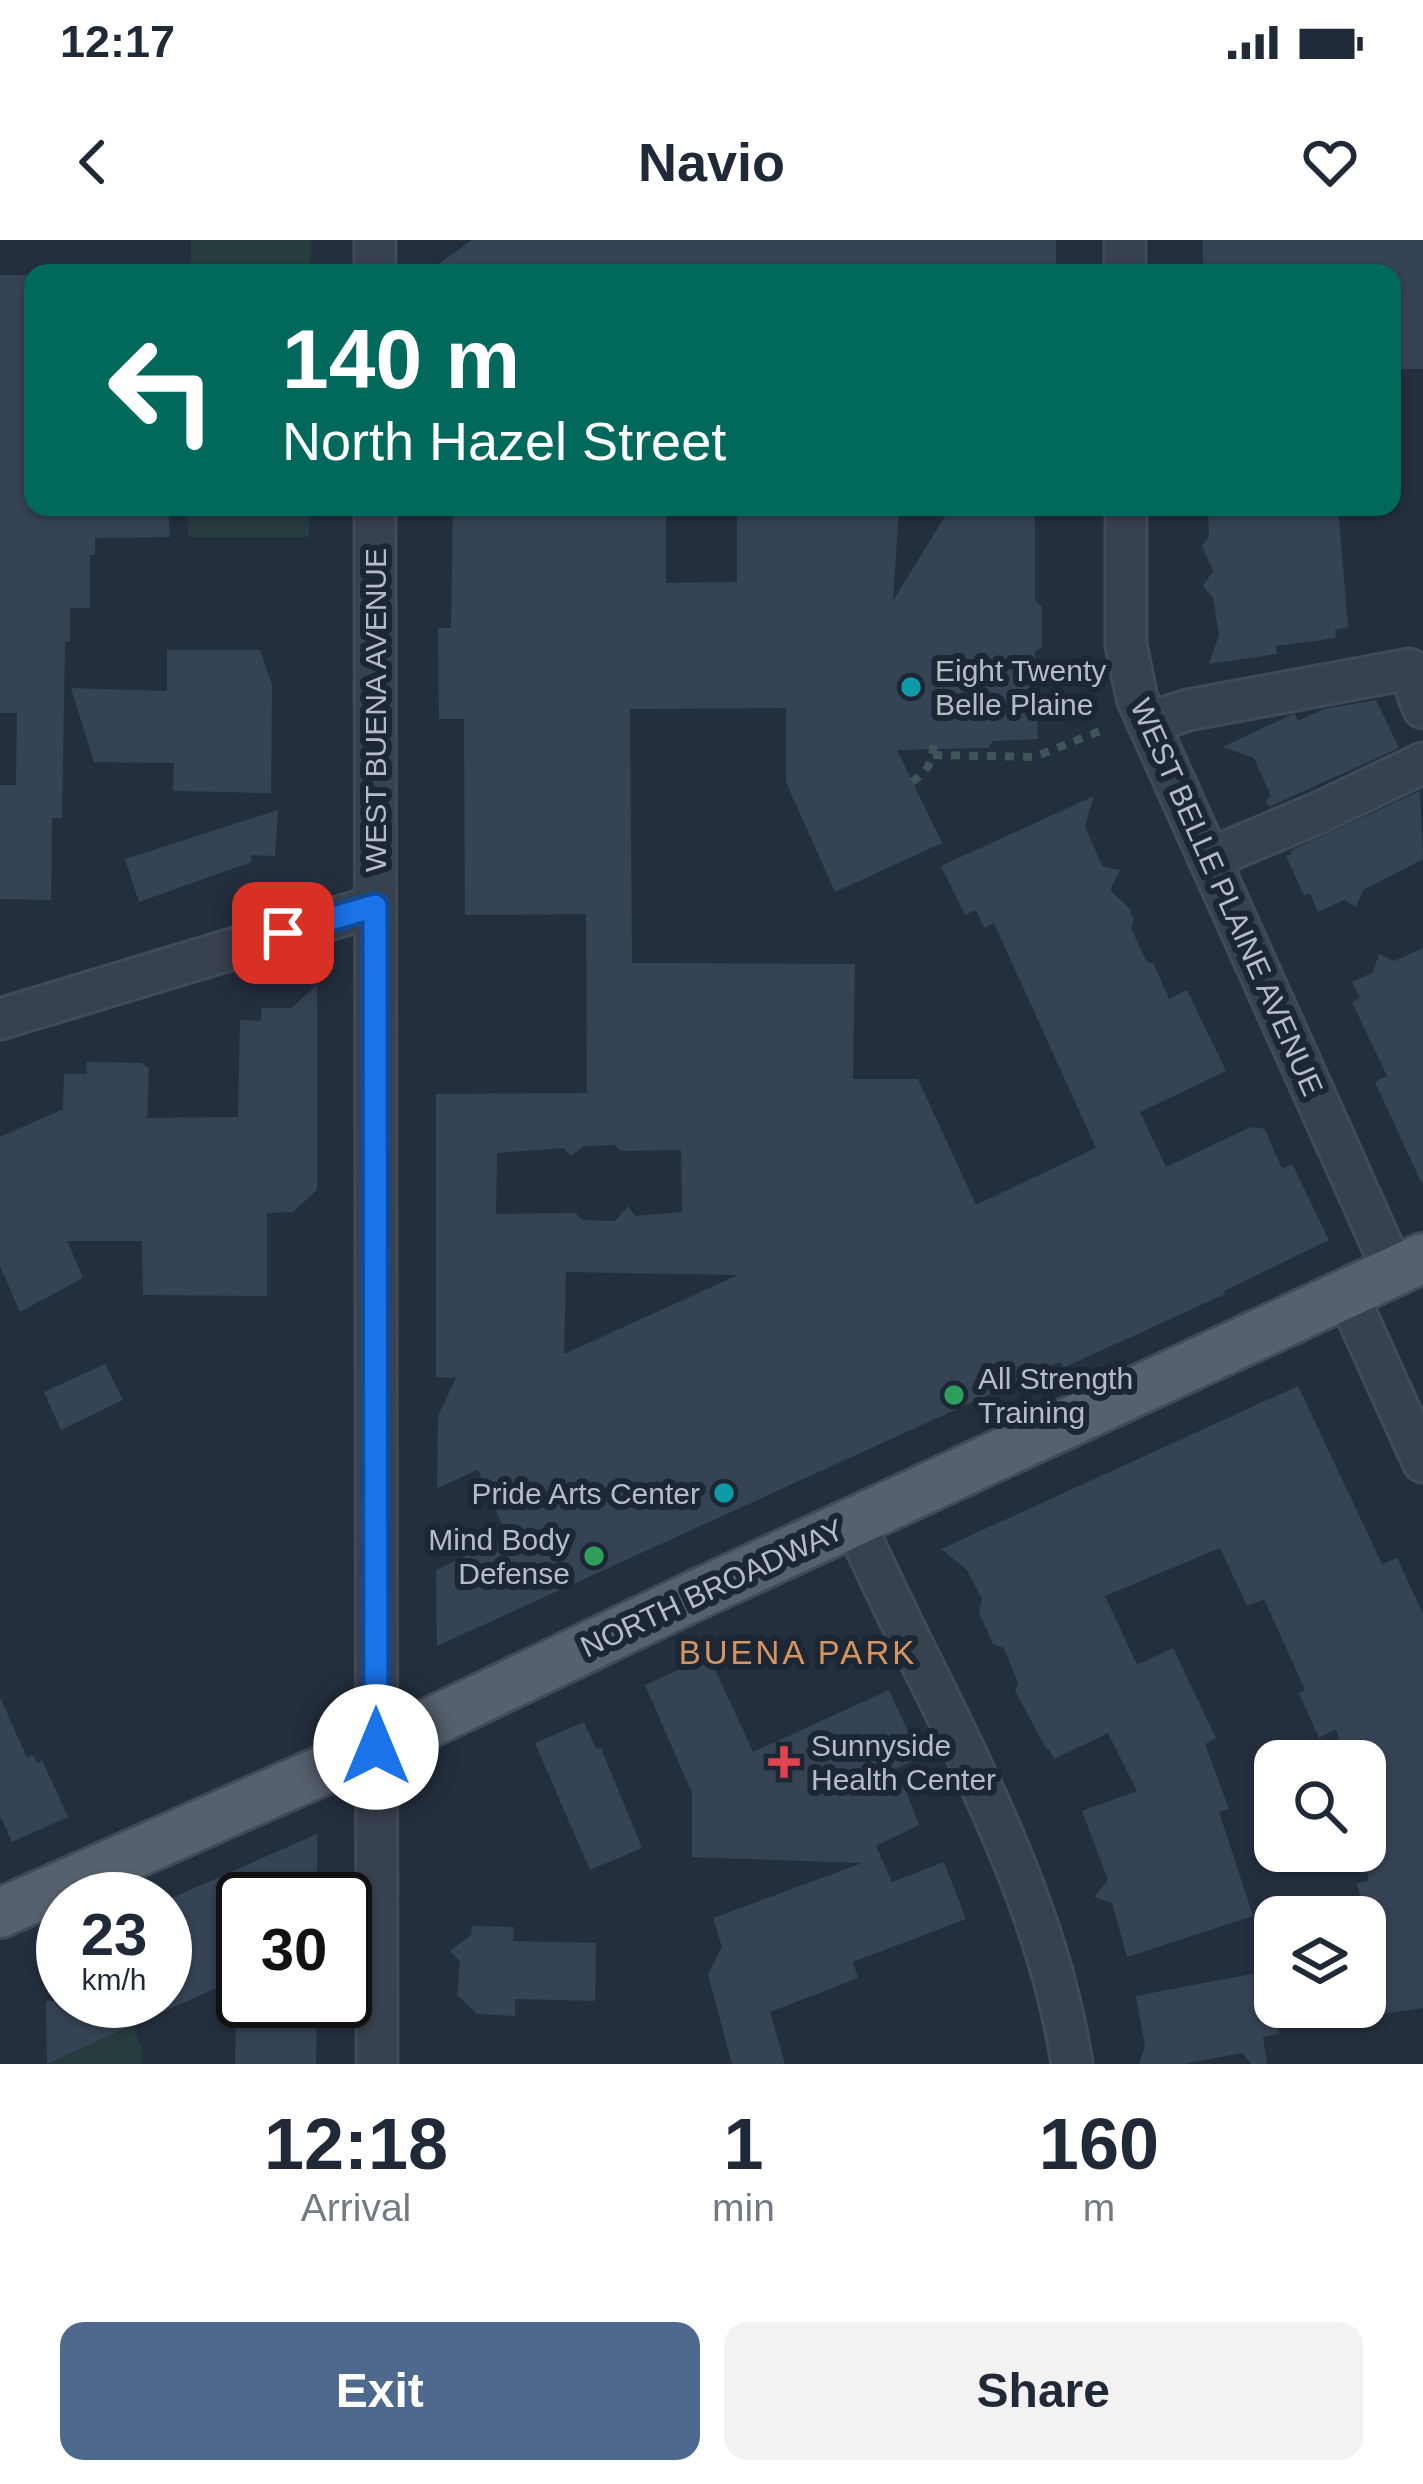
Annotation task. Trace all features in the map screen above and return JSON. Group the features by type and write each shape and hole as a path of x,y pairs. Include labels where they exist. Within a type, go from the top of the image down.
{"main road":[{"name":"NORTH BROADWAY","path":"0,1913 376,1747 1408,1265"}],"street":[{"name":"WEST BUENA AVENUE","path":"375,516 376,2064"},
{"name":"WEST BELLE PLAINE AVENUE","path":"1126,516 1126,645 1137,698 1209,859 1408,1265"},
{"path":"1148,723 1188,710 1409,669 1423,708"},
{"path":"1209,859 1423,763"},
{"path":"0,1019 375,906"},
{"path":"1347,1294 1423,1462"},
{"path":"854,1521 1000,1833 1043,1946 1072,2064"}],"path":[{"path":"933,755 1034,757 1105,729"},
{"path":"912,782 926,773 934,740"}],"green space":[{"path":"191,240 311,240 310,264 191,264"},
{"path":"187,516 309,516 309,537 188,537"},
{"path":"128,2028 134,2028 142,2048 141,2064 47,2064"}],"building":[{"path":"472,240 1056,240 1056,264 439,264"},
{"path":"1203,240 1423,240 1423,369 1401,369 1401,264 1203,264"},
{"path":"0,275 24,275 24,516 169,516 170,537 95,538 95,555 90,555 90,608 70,608 70,641 65,642 62,818 52,818 51,900 0,899 0,785 16,785 17,713 0,713"},
{"path":"453,516 666,516 666,583 737,582 737,516 898,516 893,601 945,516 1035,516 1035,600 1042,607 1042,647 1035,652 1038,739 993,741 988,748 897,750 942,843 835,892 786,782 786,708 630,709 632,963 855,964 853,1079 918,1079 976,1205 1096,1148 994,923 984,928 976,910 965,915 941,866 1094,796 1085,826 1102,866 1120,870 1110,890 1129,908 1134,920 1131,928 1169,999 1187,990 1226,1071 1140,1112 1166,1167 1251,1127 1265,1129 1282,1169 1292,1164 1329,1240 1063,1368 1060,1362 437,1646 436,1570 507,1536 478,1470 437,1488 438,1416 456,1378 436,1377 436,1094 587,1093 586,914 465,915 464,719 439,719 438,628 451,628","holes":["615,1145 621,1151 681,1150 682,1212 635,1216 628,1206 615,1221 583,1220 575,1213 496,1214 497,1153 564,1148 571,1156 584,1146","566,1272 738,1275 564,1354"]},
{"path":"1208,516 1339,516 1348,627 1335,630 1336,638 1276,646 1277,654 1209,664 1219,635 1213,598 1203,586 1213,571 1202,546 1209,537"},
{"path":"167,650 260,650 272,685 271,793 173,791 174,763 94,762 71,688 167,691"},
{"path":"1376,700 1399,748 1269,807 1266,801 1271,796 1254,758 1222,747 1291,715 1298,721 1324,709"},
{"path":"1420,791 1423,859 1363,890 1356,907 1344,900 1318,912 1310,893 1304,896 1286,856 1290,851"},
{"path":"278,810 275,856 251,855 251,862 139,902 125,859"},
{"path":"1423,948 1423,1186 1375,1082 1387,1076 1352,1002 1360,998 1352,982 1373,972 1379,954 1394,961"},
{"path":"317,985 317,1190 293,1212 267,1213 267,1296 143,1295 142,1241 67,1241 83,1278 20,1312 0,1266 0,1137 63,1109 64,1074 87,1074 86,1062 141,1063 149,1068 147,1118 238,1117 240,1020 261,1021 261,1008 291,1008"},
{"path":"105,1364 123,1400 61,1430 44,1392"},
{"path":"1298,1386 1382,1564 1397,1558 1423,1614 1423,2008 1386,2014 1386,1896 1360,1896 1357,1883 1368,1881 1368,1872 1386,1872 1386,1740 1339,1740 1336,1729 1319,1738 1299,1693 1305,1690 1264,1599 1247,1606 1220,1548 1105,1596 1137,1665 1173,1648 1216,1738 1205,1744 1229,1809 1219,1812 1253,1916 1127,1957 1112,1903 1094,1897 1108,1880 1082,1811 1137,1791 1108,1733 1054,1759 1015,1691 1018,1683 1004,1648 993,1644 979,1612 982,1599 967,1570 941,1549"},
{"path":"709,1656 753,1752 889,1690 920,1758 897,1768 919,1825 876,1846 892,1882 944,1862 966,1919 853,1962 858,1978 770,2012 785,2064 732,2064 708,1975 722,1947 713,1918 862,1863 692,1857 692,1793 645,1685"},
{"path":"0,1697 27,1758 33,1755 37,1763 42,1760 68,1817 12,1842 0,1815"},
{"path":"584,1722 596,1749 601,1748 642,1848 590,1870 535,1743"},
{"path":"317,1834 317,1872 231,1872"},
{"path":"216,1879 216,1988 192,1999 192,1889"},
{"path":"472,1926 514,1927 513,1941 596,1943 595,2001 515,1999 515,2016 477,2014 457,1995 460,1961 450,1951 471,1935"},
{"path":"1254,1973 1254,2028 1278,2028 1279,2034 1263,2037 1267,2064 1251,2064 1242,2053 1184,2064 1139,2064 1145,2046 1136,1996"},
{"path":"46,2028 127,2028 47,2064"},
{"path":"236,2028 317,2028 316,2064 235,2064"}],"place":[{"name":"Eight Twenty Belle Plaine","path":"911,687"},
{"name":"All Strength Training","path":"954,1395"},
{"name":"Pride Arts Center","path":"724,1493"},
{"name":"Mind Body Defense","path":"594,1556"},
{"name":"Sunnyside Health Center","path":"784,1762"}],"district":[{"name":"BUENA PARK","path":"798,1652"}],"route":[{"path":"283,933 375,906 376,1747"}]}
